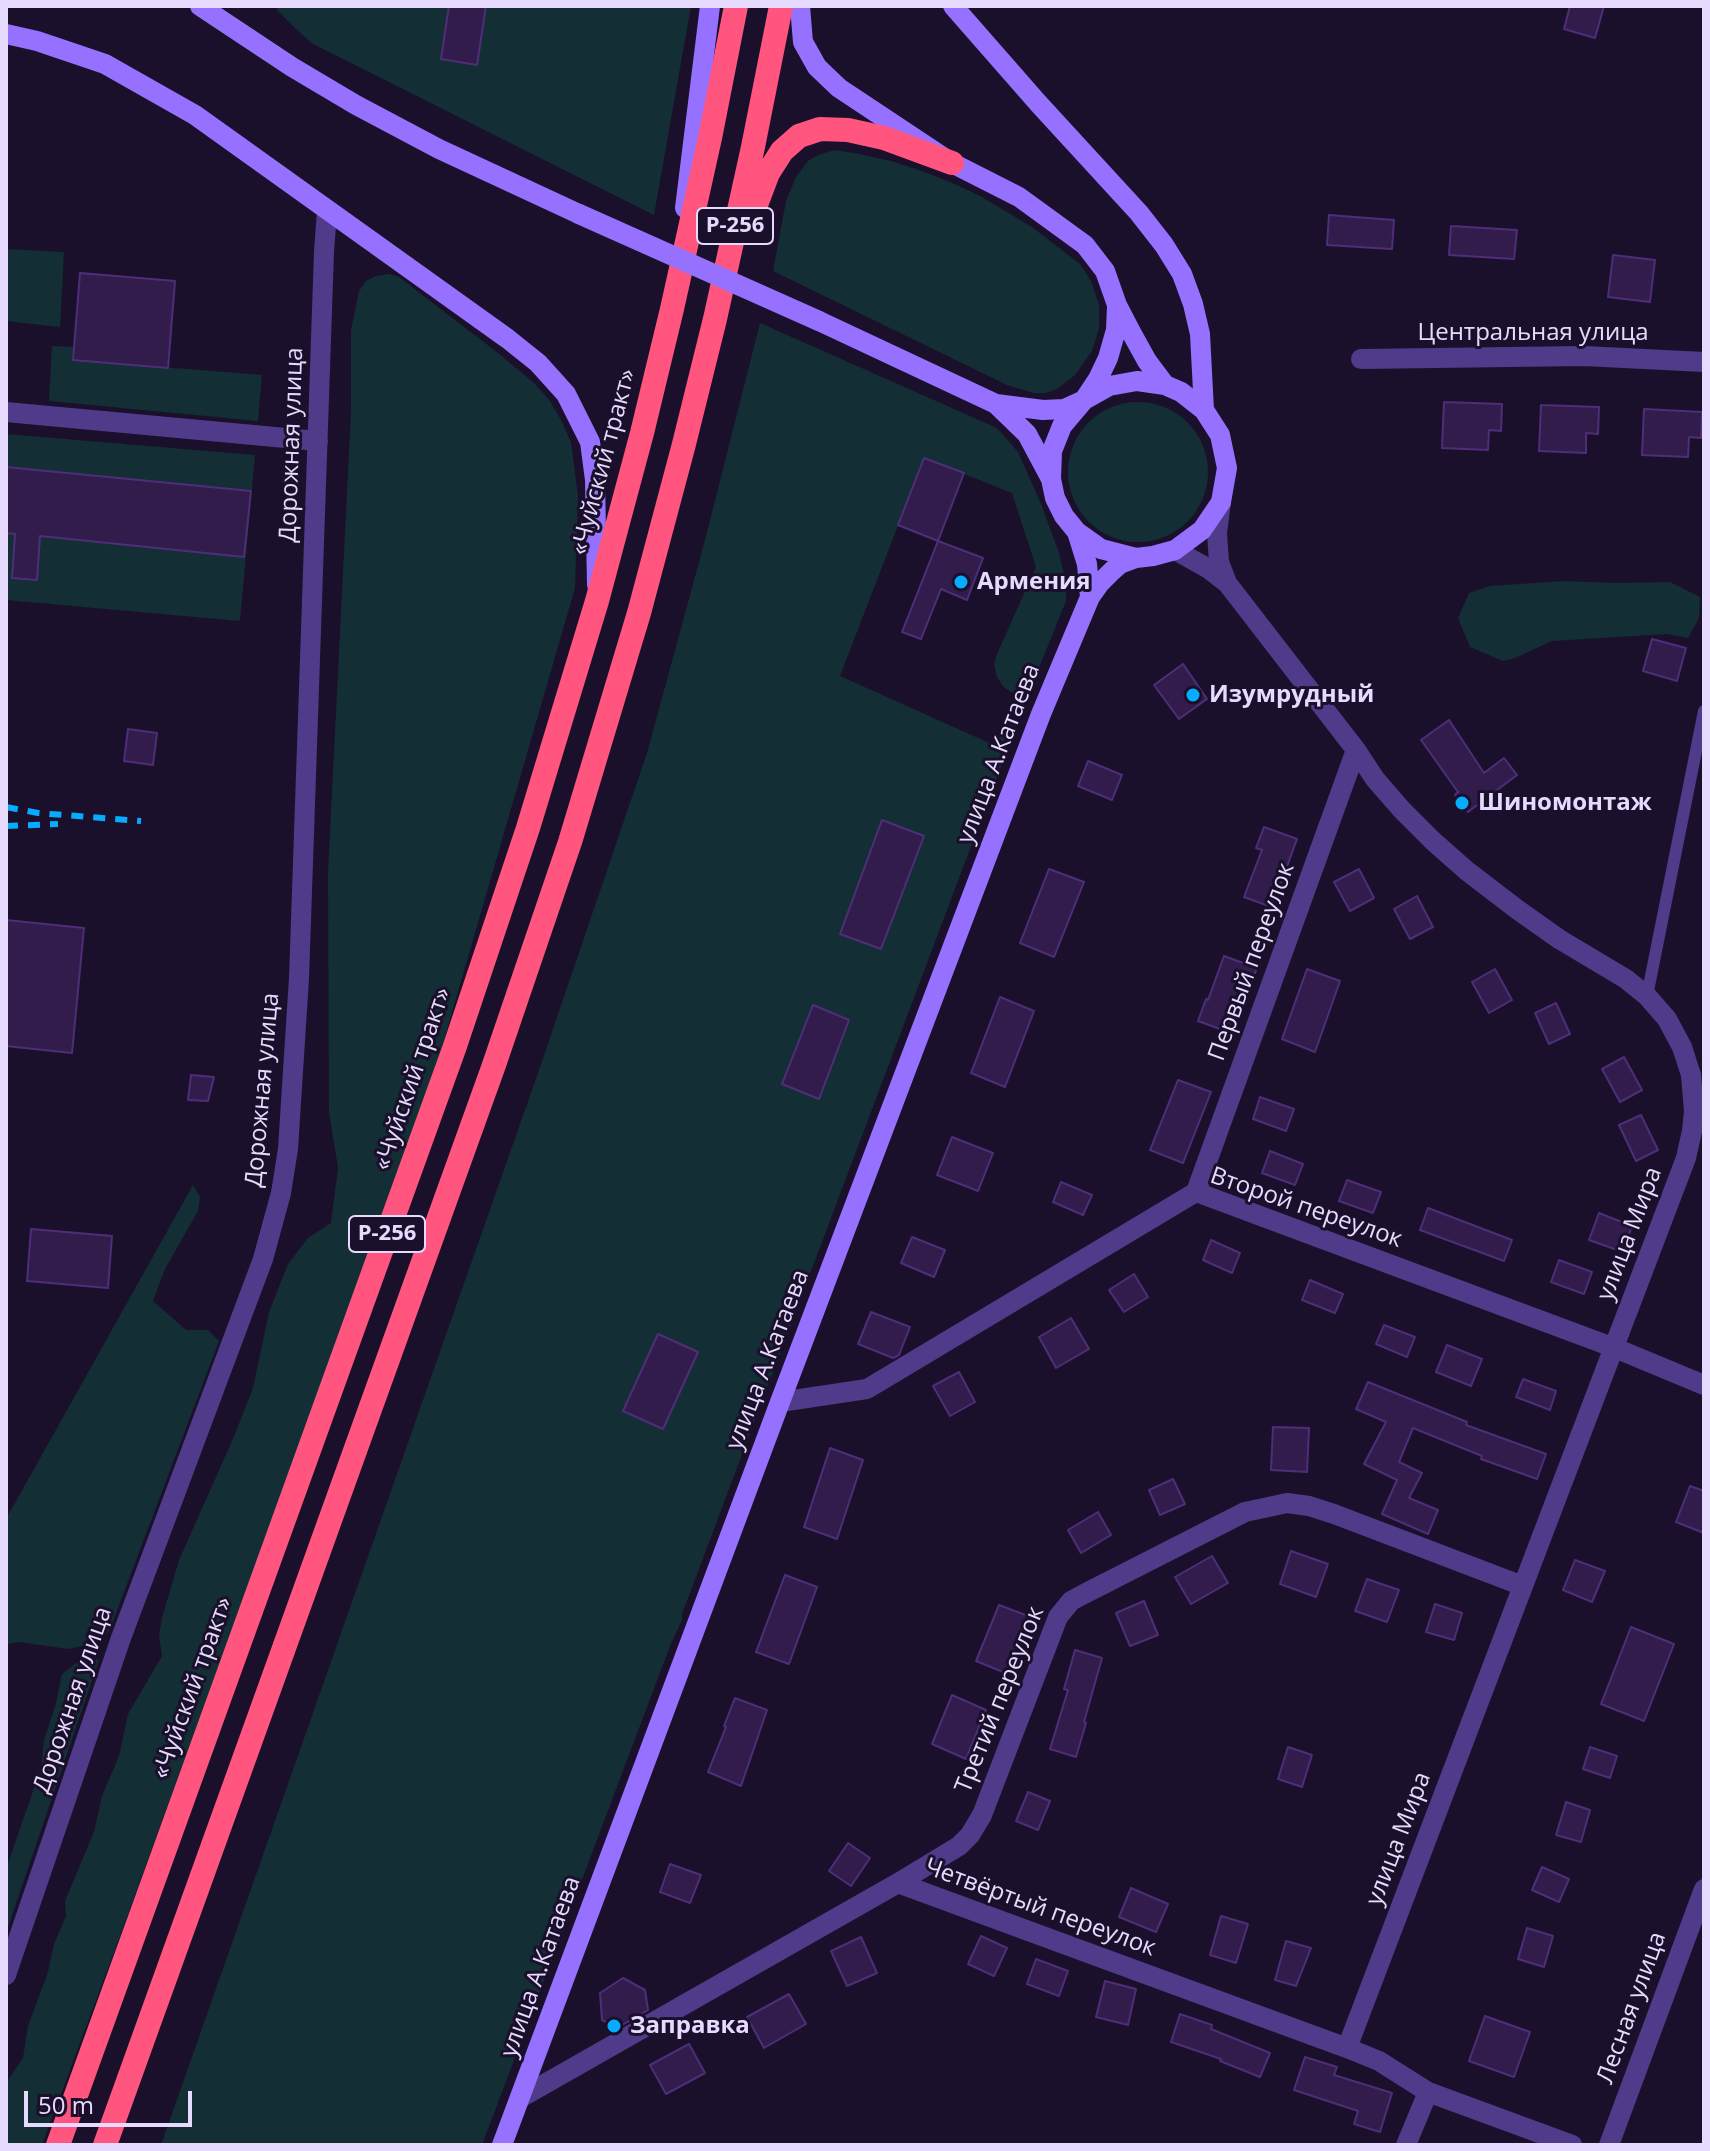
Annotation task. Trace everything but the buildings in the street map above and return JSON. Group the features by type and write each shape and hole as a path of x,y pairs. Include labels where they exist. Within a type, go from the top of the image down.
{"highway":[{"name":"«Чуйский тракт»","path":"58,2145 454,1049 528,828 597,601 642,433 710,138 736,6"},
{"name":"Р-256","path":"105,2145 494,1065 570,842 639,613 684,444 715,319 781,6"},
{"path":"715,319 768,173 782,151 799,136 820,129 848,130 884,138 952,163"}],"street":[{"path":"200,6 356,105 439,149 996,404 1043,410 1064,409 1109,386 1137,381 1165,385 1181,392 1204,410 1220,435 1227,468 1221,502 1202,530 1175,550 1120,564 1090,597"},
{"path":"229,6 236,31"},
{"path":"672,309 710,6"},
{"path":"800,6 803,42 817,67 839,88 952,163 1019,197 1085,245 1105,271 1117,305 1147,361 1165,385"},
{"path":"953,6 1139,213 1164,245 1182,274 1193,304 1200,334 1204,410"},
{"path":"6,34 105,64 195,115 538,363 566,394 590,442 595,480 597,601"},
{"name":"Дорожная улица","path":"6,1975 121,1638 263,1259 281,1193 288,1149 299,978 327,211"},
{"path":"1117,305 1116,330 1108,358 1084,400 1062,426 1052,451 1051,479 1055,498 1077,532 1101,549 1136,558"},
{"name":"Центральная улица","path":"1361,359 1584,356 1704,362"},
{"path":"996,404 1027,434 1051,479"},
{"path":"6,412 318,441"},
{"name":"улица Мира","path":"1221,502 1217,533 1219,562 1227,583"},
{"path":"1077,532 1087,564 1090,597"},
{"name":"улица Мира","path":"1175,550 1227,583 1375,779 1402,810 1467,871 1559,939 1626,979 1647,996 1667,1019 1682,1047 1699,1108 1686,1158 1615,1348 1347,2048"},
{"name":"улица А.Катаева","path":"502,2145 1041,714 1090,597"},
{"name":"Первый переулок","path":"1196,1192 1356,750"},
{"name":"Второй переулок","path":"780,1402 867,1389 1196,1192 1615,1348 1704,1385"},
{"name":"Третий переулок","path":"898,1883 959,1846 977,1825 1058,1617 1071,1601 1245,1512 1287,1503 1309,1506 1523,1586"},
{"name":"Четвёртый переулок","path":"520,2098 898,1883 1347,2048 1379,2061 1428,2092 1565,2144"},
{"name":"Лесная улица","path":"1609,2145 1704,1889"},
{"path":"1406,2145 1428,2092"}],"lane":[{"path":"1647,996 1704,711"}],"green space":[{"path":"276,6 691,6 654,215 313,44"},
{"path":"834,150 891,161 957,185 1032,227 1080,264 1091,281 1099,305 1099,328 1092,351 1075,375 1057,389 1046,393 1034,393 1007,385 773,271 786,201 796,177 808,161"},
{"path":"6,249 64,252 60,327 6,321"},
{"path":"389,274 399,277 498,353 550,401 571,442 578,496 575,588 433,1078 120,1936 42,2145 6,2145 6,2083 23,2058 28,2026 66,1916 65,1901 94,1832 102,1796 119,1756 128,1714 162,1656 159,1636 162,1618 179,1560 253,1388 269,1312 288,1264 308,1238 331,1223 338,1168 329,1112 328,873 351,413 351,330 359,291 366,281"},
{"path":"760,323 997,428 1018,452 1041,504 1059,553 1066,583 1066,601 1026,700 1003,686 994,664 1036,567 1012,493 924,458 840,676 996,746 1006,719 1017,724 482,2145 161,2145 538,1073 647,753"},
{"path":"52,346 74,347 74,360 262,375 258,421 49,401"},
{"path":"1138,402 1165,408 1187,423 1202,445 1208,472 1202,499 1187,521 1165,536 1138,542 1111,536 1089,521 1074,499 1068,472 1074,445 1089,423 1111,408"},
{"path":"6,434 255,455 240,621 6,600"},
{"path":"1564,581 1670,582 1700,597 1699,618 1688,638 1667,634 1552,641 1503,661 1470,647 1458,618 1469,593 1490,586"},
{"path":"193,1185 200,1197 198,1211 165,1269 153,1301 186,1330 208,1330 219,1341 110,1629 101,1642 68,1649 19,1642 6,1644 6,1519"},
{"path":"84,1657 99,1660 6,1933 6,1869 41,1768 44,1740 62,1674"}],"railway":[{"path":"6,807 38,813 141,821"},
{"path":"6,826 58,824"}],"place":[{"name":"Армения","path":"961,582"},
{"name":"Изумрудный","path":"1193,695"},
{"name":"Шиномонтаж","path":"1462,803"},
{"name":"Заправка","path":"614,2026"}]}
